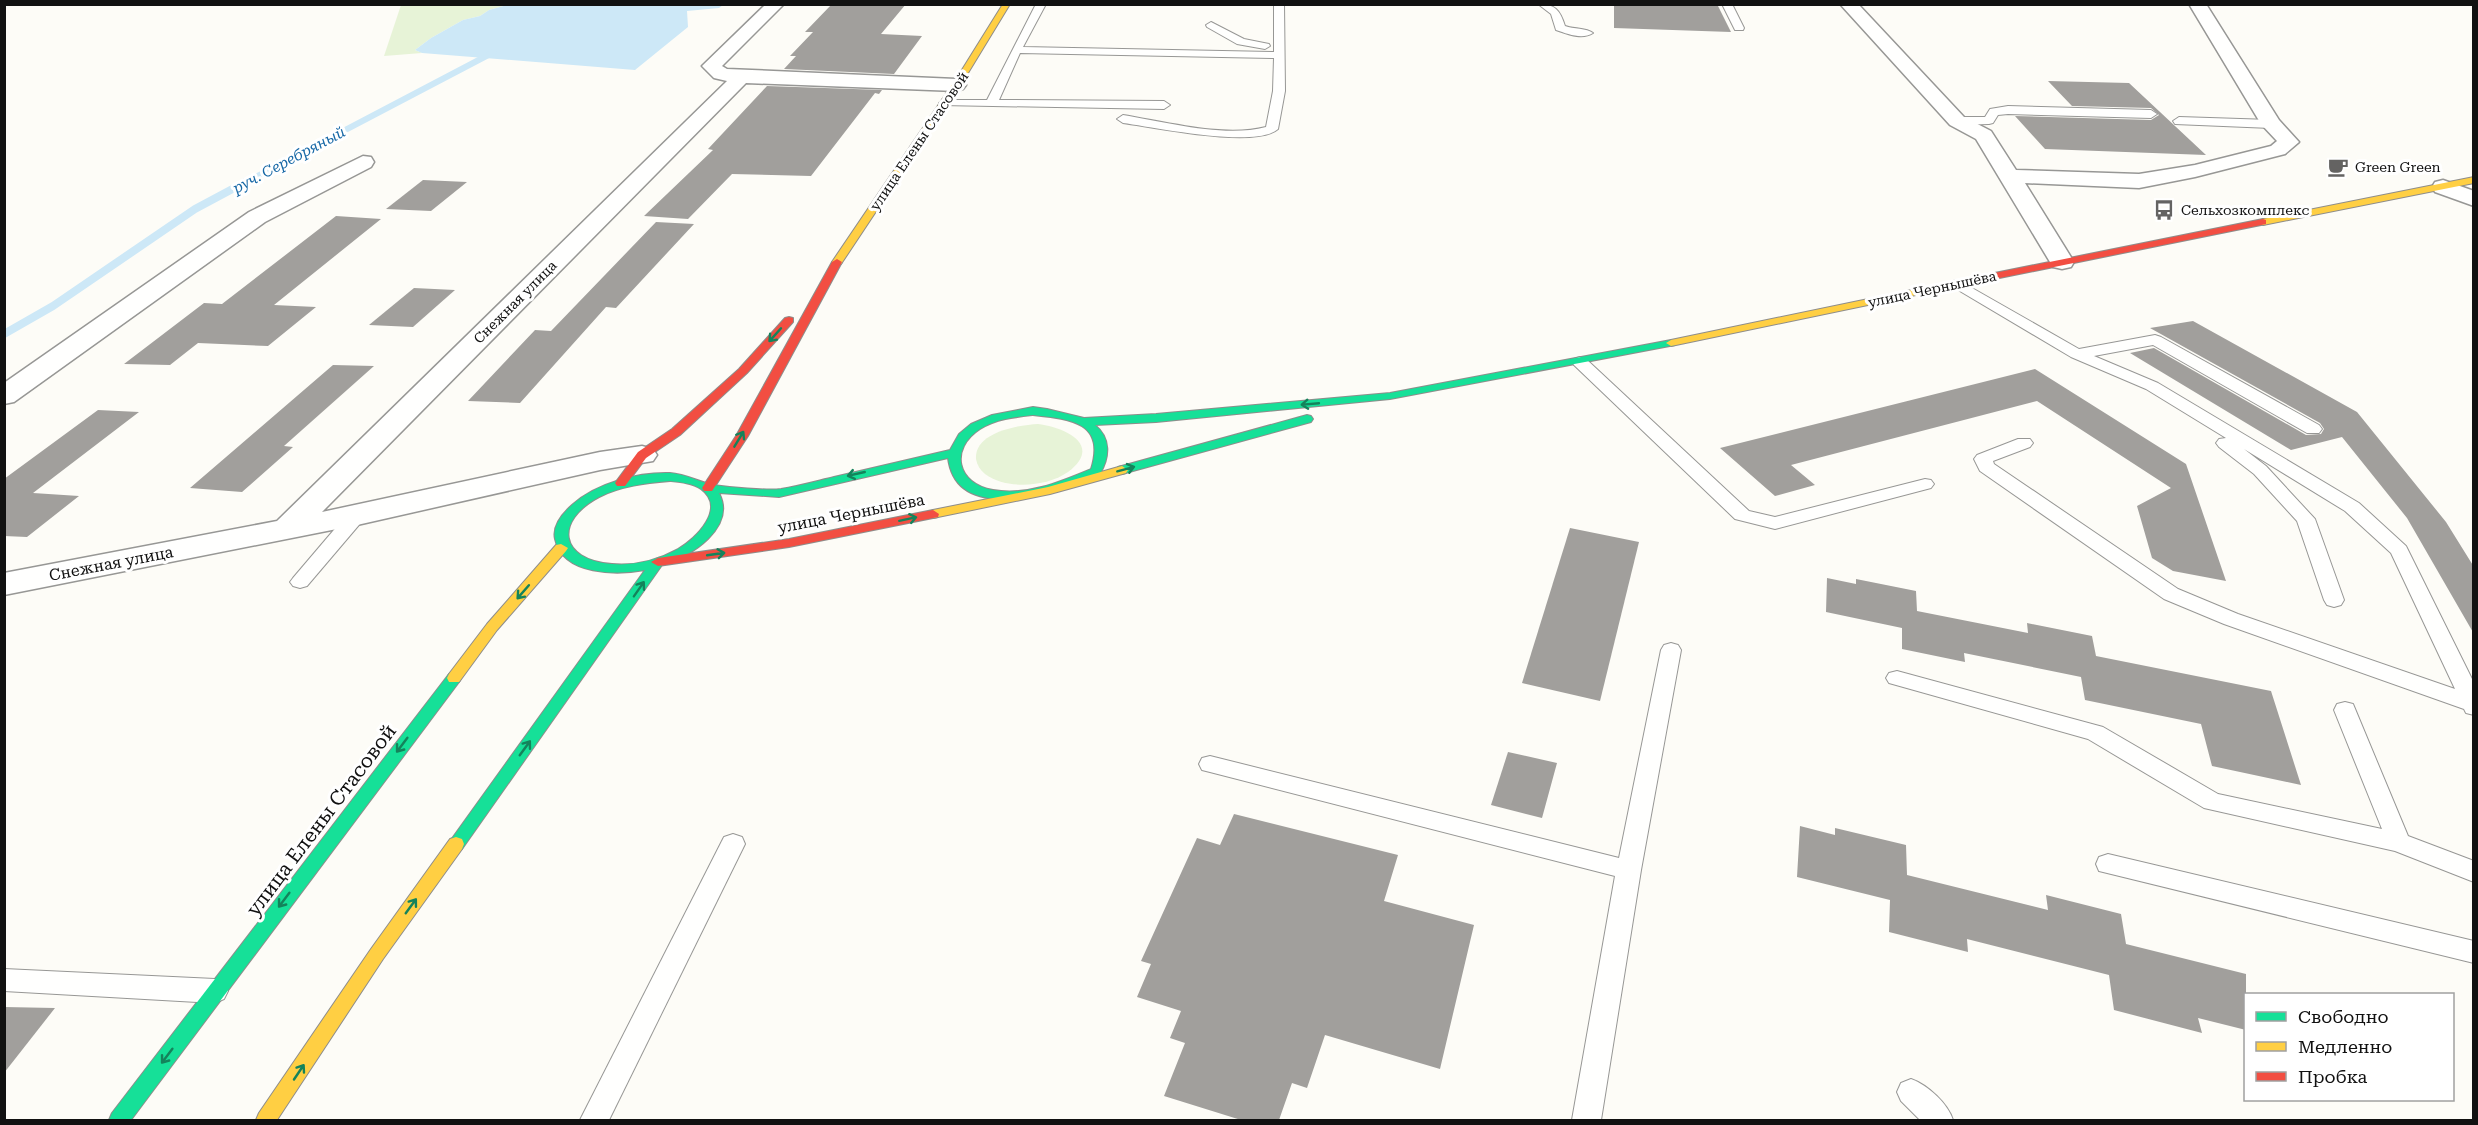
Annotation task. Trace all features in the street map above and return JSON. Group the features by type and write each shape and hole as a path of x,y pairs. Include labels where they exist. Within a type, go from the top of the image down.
{"main road":[{"name":"улица Елены Стасовой","path":"708,488 742,436 770,380 828,276 945,103 1007,4"},
{"name":"улица Чернышёва","path":"1084,422 1155,418 1390,396 1580,362 2062,262 2474,180"},
{"name":"улица Елены Стасовой","path":"621,483 642,456 676,432 742,371 828,276"},
{"name":"улица Чернышёва","path":"658,562 789,543 1050,490 1390,396"},
{"name":"улица Чернышёва","path":"1033,411 1057,413 1084,422 1093,427 1102,438 1104,451 1101,464 1096,471 1050,490 1006,495 982,492 965,483 955,472 954,453 968,432 987,421 1009,414 1033,411"},
{"name":"улица Чернышёва","path":"561,548 558,534 565,519 578,505 598,492 621,483 646,478 670,477 692,480 708,488 779,493 954,453"},
{"path":"561,548 570,559 587,566 608,569 633,568 658,562 682,552 701,539 714,525 719,511 717,498 708,488"},
{"name":"улица Елены Стасовой","path":"119,1120 492,627 561,548"},
{"path":"266,1120 377,954 658,562"}],"street":[{"path":"776,4 711,66 722,74 741,77 956,85"},
{"path":"1848,4 1957,121 1984,135 2062,262"},
{"path":"2009,177 2139,181 2195,171 2278,150 2289,142 2271,124 2197,4"},
{"name":"Снежная улица","path":"289,527 741,77"},
{"path":"4,396 257,217 363,162"},
{"path":"2442,187 2474,199"},
{"name":"Снежная улица","path":"4,584 357,515 600,461 642,456"}],"lane":[{"path":"991,104 1041,4"},
{"path":"1123,119 1218,132 1267,132 1272,129 1279,91 1279,4"},
{"path":"1543,4 1556,13 1560,28 1574,33 1588,33"},
{"path":"1726,4 1739,28"},
{"path":"1211,25 1241,42 1280,52"},
{"path":"1016,50 1280,52"},
{"path":"945,103 1164,105"},
{"path":"1957,121 1989,120 1994,112 2008,110 2151,114"},
{"path":"2179,121 2271,124"},
{"path":"1958,284 2077,354 2152,386 2352,507 2399,550 2472,705"},
{"path":"2077,354 2155,340 2313,429"},
{"path":"1580,362 1742,514 1774,523 1925,484"},
{"path":"2152,386 2260,470 2306,519 2334,600"},
{"path":"2024,443 1983,459 1986,466 2171,594 2231,619 2472,705"},
{"path":"300,582 357,515"},
{"path":"1587,1120 1629,870 1671,650"},
{"path":"1897,678 2095,732 2212,802 2399,842 2474,872"},
{"path":"2345,710 2399,842"},
{"path":"1210,764 1629,870"},
{"path":"594,1120 733,844"},
{"path":"2109,864 2474,951"},
{"path":"4,980 215,991"},
{"path":"1911,1092 1938,1120"}],"green space":[{"path":"401,5 507,5 463,20 431,38 415,50 422,53 384,56"},
{"path":"1038,424 1068,433 1081,446 1082,454 1078,462 1068,472 1049,481 1026,485 1004,483 980,469 976,459 977,450 982,442 1010,428"}],"water":[{"path":"507,5 723,5 719,8 687,11 688,27 635,70 422,53 415,50 463,20"}],"building":[{"path":"832,4 906,4 881,34 922,36 894,74 784,69 796,56 790,56 813,32 805,32"},
{"path":"1614,4 1717,4 1731,32 1614,28"},
{"path":"2048,81 2129,83 2206,155 2045,149 2015,116 2151,120 2159,115 2151,108 2072,106"},
{"path":"767,86 882,90 879,94 875,93 811,176 732,174 688,219 644,216 713,150 708,149"},
{"path":"423,180 467,182 431,211 386,209"},
{"path":"336,216 381,219 274,305 316,307 268,346 198,343 170,365 124,364 204,303 222,304"},
{"path":"656,222 694,224 616,308 606,307 520,403 468,401 535,330 551,331"},
{"path":"414,288 455,290 413,327 369,325"},
{"path":"2193,321 2357,412 2446,522 2474,567 2474,634 2407,518 2342,437 2291,450 2130,353 2154,348 2306,435 2321,434 2324,429 2320,423 2150,328"},
{"path":"333,365 374,366 284,446 293,447 242,492 190,488"},
{"path":"2035,369 2186,464 2226,581 2173,571 2152,558 2137,506 2171,488 2037,401 1791,465 1815,485 1775,496 1720,448"},
{"path":"98,410 139,412 33,493 79,496 27,537 4,536 4,479"},
{"path":"1570,528 1639,542 1600,701 1522,683"},
{"path":"1827,578 1856,584 1856,579 1916,591 1917,611 2028,633 2027,623 2092,636 2096,656 2271,691 2301,785 2212,766 2201,724 2085,700 2081,677 1964,653 1965,662 1902,649 1902,628 1826,612"},
{"path":"1508,752 1557,763 1542,818 1491,805"},
{"path":"1234,814 1398,855 1384,901 1474,925 1440,1069 1325,1035 1307,1088 1292,1083 1279,1120 1241,1120 1164,1096 1185,1043 1170,1038 1181,1011 1137,997 1151,964 1141,961 1197,838 1220,845"},
{"path":"1800,826 1835,835 1835,828 1906,845 1907,875 2048,910 2046,895 2121,914 2126,944 2246,974 2244,1030 2198,1018 2202,1033 2114,1010 2109,975 1967,939 1968,952 1889,932 1890,900 1797,877"},
{"path":"4,1007 55,1008 4,1073"}],"waterway":[{"name":"руч. Серебряный","path":"250,180 494,52"},
{"name":"руч. Серебряный","path":"4,334 53,306 195,209 253,178"}],"traffic: fast":[{"path":"1084,422 1156,418 1390,396 1671,343"},
{"path":"1033,411 1075,419 1087,424 1096,432 1101,442 1101,455 1096,471 1059,486 1020,495 993,494 980,490 960,476 954,457 957,446 964,436 989,420 1033,411"},
{"path":"1122,470 1307,419"},
{"path":"708,488 779,493 954,453"},
{"path":"670,477 705,486 713,493 717,501 715,519 689,548 654,564 615,569 584,563 564,548 561,538 562,527 569,515 583,502 614,487 647,479 670,477"},
{"path":"456,844 658,562"},
{"path":"119,1120 454,678"}],"traffic: slow":[{"path":"837,262 964,73 1007,4"},
{"path":"2263,222 2474,180"},
{"path":"1671,343 1955,284"},
{"path":"933,514 1050,490 1122,470"},
{"path":"454,678 492,627 561,548"},
{"path":"266,1120 377,954 456,844"}],"traffic: jam":[{"path":"1955,284 2263,222"},
{"path":"708,488 742,436 837,262"},
{"path":"621,483 642,455 676,432 743,371 789,320"},
{"path":"658,562 789,543 933,514"}],"place":[{"name":"Green Green","path":"2338,167"},
{"name":"Сельхозкомплекс","path":"2164,210"}]}
